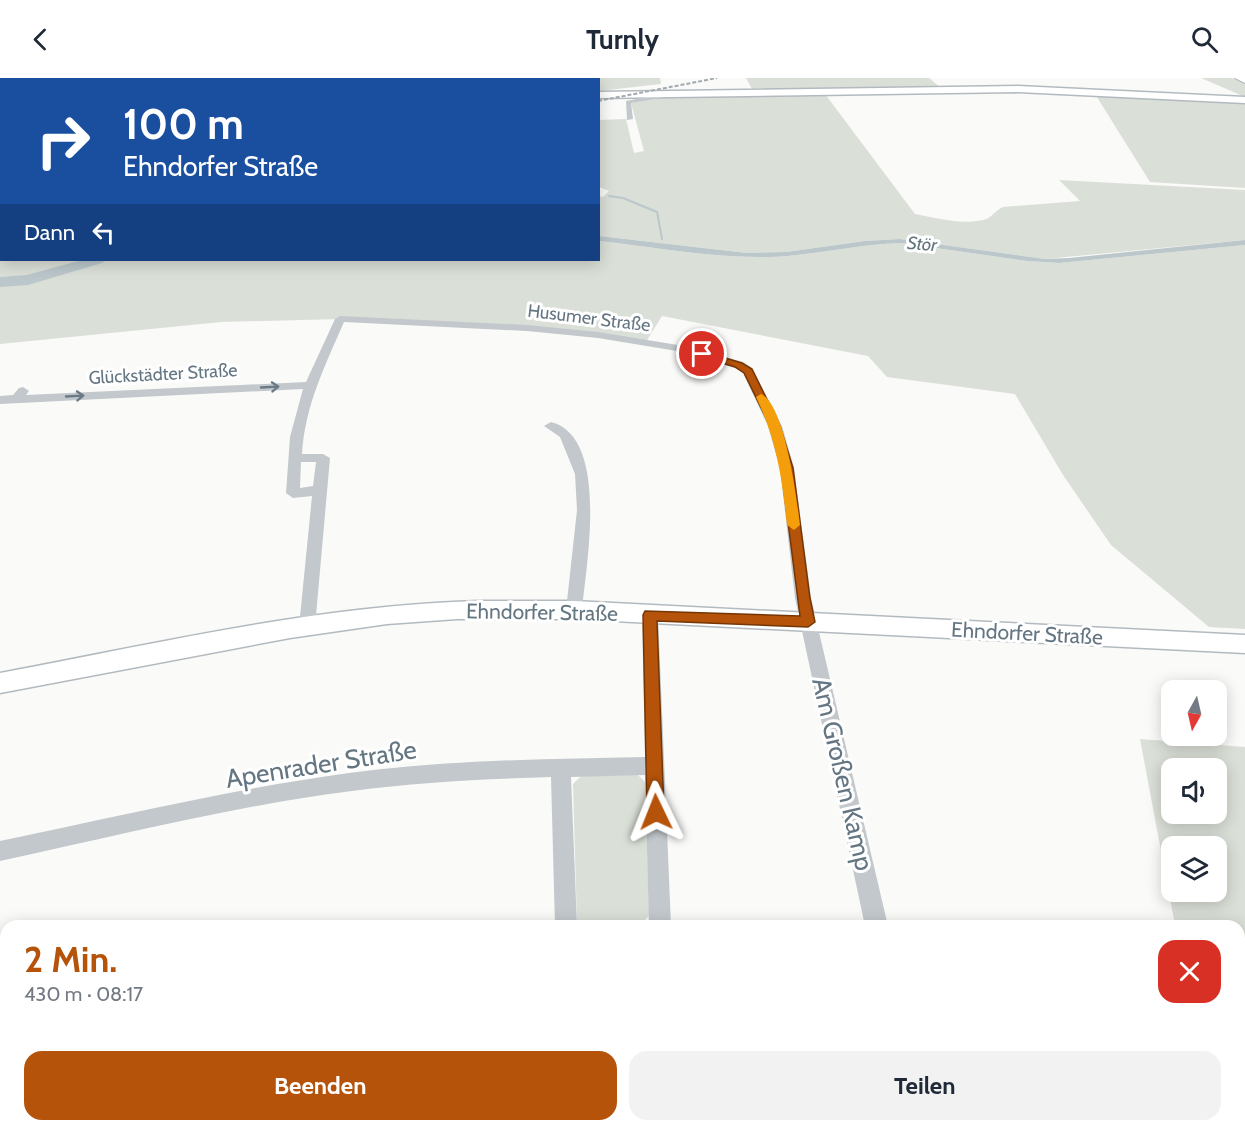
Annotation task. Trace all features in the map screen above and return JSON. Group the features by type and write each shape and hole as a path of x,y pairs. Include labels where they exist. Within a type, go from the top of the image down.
{"street":[{"path":"600,95 1028,89 1245,100"},
{"path":"629,119 628,102 659,97 663,94"},
{"name":"Husumer Straße","path":"312,385 340,319 527,328 598,335 684,349 739,365 748,371 775,426 787,468 801,587 808,622"},
{"path":"312,385 300,418 294,458 293,493 321,490"},
{"name":"Glückstädter Straße","path":"0,400 312,385"},
{"path":"0,391 24,390 17,399"},
{"path":"550,426 566,435 582,474 584,510 574,610"},
{"path":"294,458 323,458 307,627"},
{"name":"Ehndorfer Straße","path":"0,683 307,627 388,615 488,608 574,610 1239,643"},
{"path":"650,615 660,920"},
{"name":"Am Großen Kamp","path":"808,622 876,920"},
{"name":"Apenrader Straße","path":"0,851 351,782 463,772 654,766"},
{"path":"561,768 566,920"}],"shaded area":[{"path":"600,78 660,78 661,84 600,91"},
{"path":"746,78 929,78 941,88 753,91"},
{"path":"1201,78 1232,78 1245,83 1245,97"},
{"path":"825,94 915,214 966,222 986,219 1003,207 1080,201 1059,180 1245,190 1245,240 1045,259 900,239 865,241 786,252 747,253 600,236 600,196 603,197 609,191 600,187 600,120 626,119 634,153 644,151 631,103 667,96"},
{"path":"1095,94 1245,102 1245,188 1150,182"},
{"path":"600,241 747,257 801,255 868,245 901,243 1027,261 1059,263 1245,245 1245,629 1209,627 1111,545 1063,475 1015,394 887,377 868,356 662,316 646,342 598,335 340,319 221,322 0,344 0,282 28,280 94,261 600,261"},
{"path":"0,261 82,261 29,276 0,277"},
{"path":"1140,739 1161,741 1161,746 1245,747 1245,920 1174,920 1171,902 1227,902 1227,836 1161,836 1161,851"},
{"path":"637,774 645,782 649,916 645,920 577,920 573,784 581,776"}],"water":[{"name":"Stör","path":"600,236 747,253 786,252 865,241 900,239 1045,259 1245,240 1245,245 1059,263 1027,261 901,243 768,257 683,252 600,241"}],"waterway":[{"path":"609,196 623,198 657,212 662,239"},
{"path":"0,282 28,280 94,261"}],"railway":[{"path":"600,101 717,78"}],"slow traffic":[{"path":"761,397 775,426 787,468 794,525"}],"route":[{"path":"656,812 650,615 808,622 787,468 775,426 748,371 739,365 702,354"}]}
